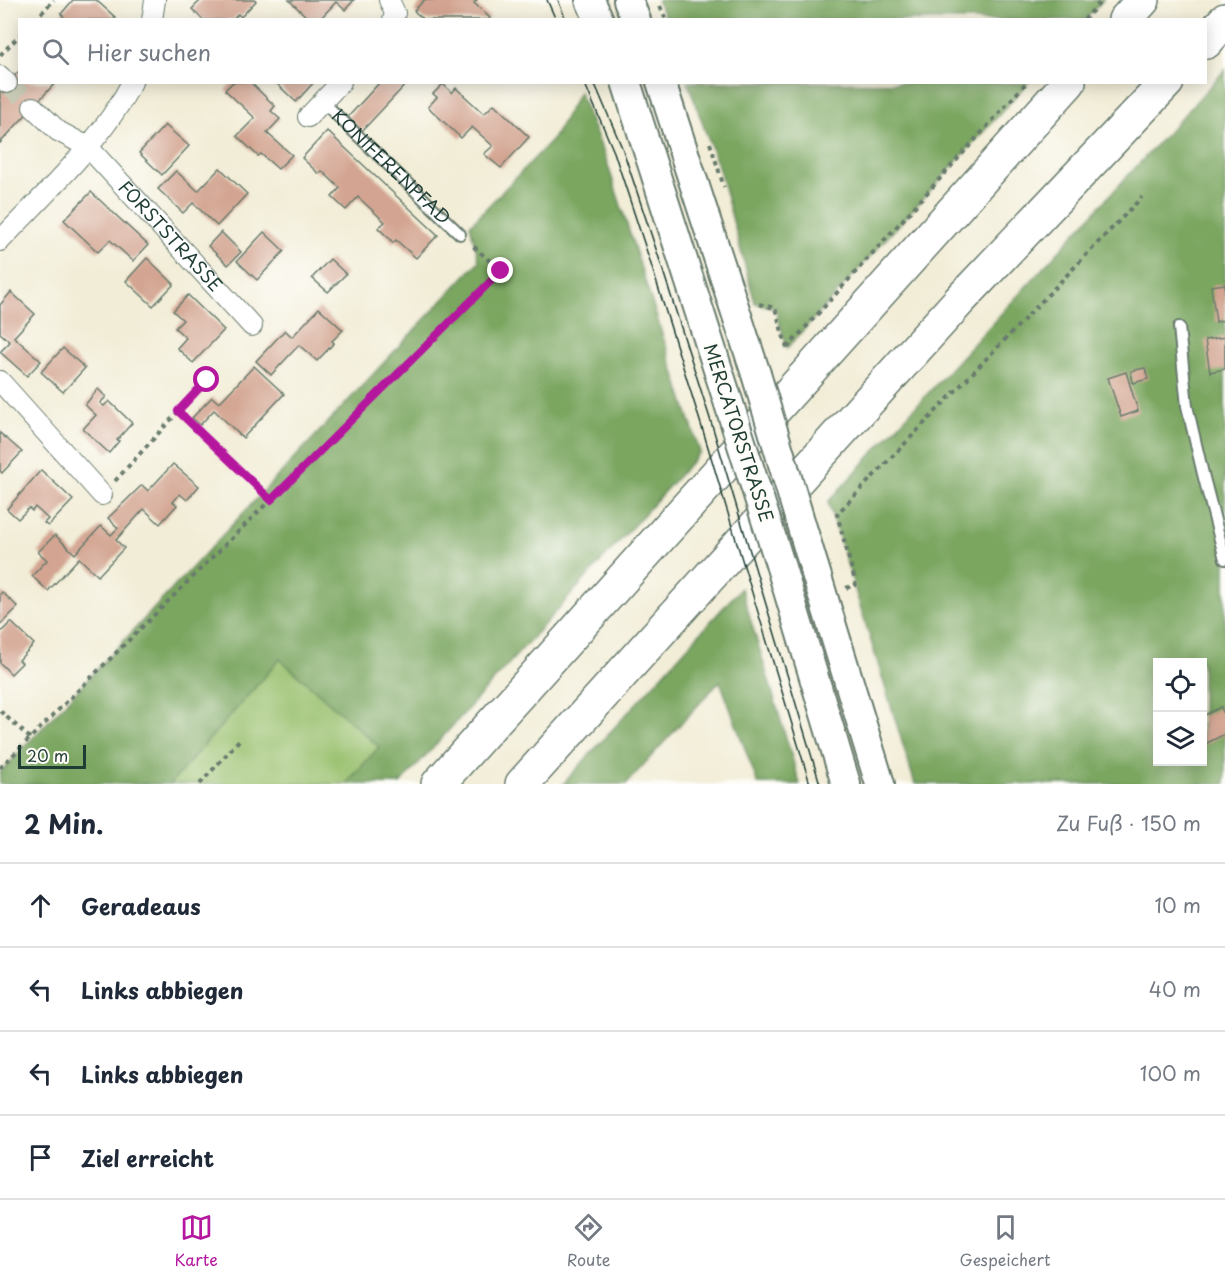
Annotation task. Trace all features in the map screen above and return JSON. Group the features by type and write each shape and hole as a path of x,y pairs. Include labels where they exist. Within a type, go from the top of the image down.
{"highway":[{"path":"1127,18 1143,0"},
{"path":"1207,41 1225,20"},
{"path":"438,784 1067,84"},
{"path":"522,784 960,300 1165,84"}],"main road":[{"path":"590,0 598,18"},
{"path":"628,0 635,18"},
{"name":"MERCATORSTRASSE","path":"627,84 780,564 846,784"},
{"name":"MERCATORSTRASSE","path":"662,84 756,374 880,784"}],"street":[{"path":"152,18 155,0"},
{"path":"389,0 395,13 394,18"},
{"path":"0,241 88,147 117,109 131,84"},
{"name":"KONIFERENPFAD","path":"308,117 339,84"},
{"name":"FORSTSTRASSE","path":"33,107 58,131 88,147 252,326"},
{"path":"0,381 102,495"}],"lane":[{"name":"KONIFERENPFAD","path":"323,102 460,234"},
{"path":"1179,327 1187,406 1225,559"}],"path":[{"path":"37,18 54,0"},
{"path":"1086,18 1102,0"},
{"path":"0,55 18,37"},
{"path":"755,303 776,308 787,348 1025,84"},
{"path":"845,589 856,585 837,514 1142,197"},
{"path":"0,768 501,271 460,234"},
{"path":"102,495 207,380"},
{"path":"178,411 271,500"},
{"path":"0,711 30,738"},
{"path":"200,784 241,738"}],"green space":[{"path":"657,0 1103,0 1087,18 665,18"},
{"path":"1225,70 1225,784 915,784 828,502"},
{"path":"689,84 1027,84 787,348 775,308 755,303 719,169"},
{"path":"579,92 605,156 700,452 400,784 346,784 379,747 280,659 170,784 0,784 0,773 479,261 470,225 553,139"},
{"path":"741,588 800,784 758,784 720,681 626,784 563,784"},
{"path":"280,659 380,747 346,784 170,784"}],"building":[{"path":"73,0 96,0 116,18 65,18 61,14"},
{"path":"201,0 256,1 241,17 238,14 235,18 201,18 192,9"},
{"path":"289,0 354,0 345,10 336,2 321,18 308,18"},
{"path":"424,0 477,0 474,3 490,18 422,18 414,11"},
{"path":"18,72 18,84 54,84 0,143 0,91"},
{"path":"231,84 252,84 275,106 271,111 280,119 267,133 292,155 278,169 261,154 258,156 237,136 255,118 225,90"},
{"path":"277,84 312,84 296,102"},
{"path":"378,84 406,84 362,131 348,117"},
{"path":"443,84 452,93 456,88 484,114 494,104 529,137 501,168 484,154 493,146 472,127 461,138 428,107 437,97 433,94"},
{"path":"165,125 189,146 162,175 139,153"},
{"path":"327,131 438,235 416,258 396,240 393,243 390,241 378,228 385,222 358,197 346,210 332,197 340,188 322,171 319,174 302,158"},
{"path":"220,168 247,194 217,226 193,203 183,213 158,189 176,171 198,191"},
{"path":"91,192 148,245 133,261 110,240 98,252 64,220"},
{"path":"221,232 241,252 228,265 208,246"},
{"path":"264,232 284,251 257,280 237,261"},
{"path":"147,258 174,284 153,306 126,281"},
{"path":"330,259 346,274 328,292 312,278"},
{"path":"1225,284 1225,320 1216,322 1211,286"},
{"path":"11,292 35,314 14,337 41,361 27,376 0,352 10,342 0,333 0,305"},
{"path":"188,295 224,330 193,363 177,348 186,338 175,328 183,320 173,311"},
{"path":"319,308 343,330 332,341 334,343 317,361 299,345 271,375 256,361 285,330 292,337"},
{"path":"1225,337 1225,369 1210,372 1205,340"},
{"path":"63,348 85,368 63,392 41,372"},
{"path":"254,366 284,394 243,438 214,410 200,425 192,418 212,397 219,403"},
{"path":"1145,368 1148,379 1133,383 1131,371"},
{"path":"1126,372 1138,411 1121,417 1108,378"},
{"path":"98,389 106,397 100,403 104,406 109,401 132,423 109,453 83,429 96,415 85,405"},
{"path":"0,433 22,452 2,473 0,471"},
{"path":"173,464 199,486 187,500 180,494 173,502 177,505 160,524 144,509 116,540 124,548 98,576 79,558 48,591 32,576 47,560 38,552 55,535 75,554 101,526 111,535 118,528 108,518 142,485 148,491"},
{"path":"41,470 73,500 48,526 44,523 48,519 35,507 32,511 29,508 18,519 7,509"},
{"path":"2,592 18,607 1,624 0,594"},
{"path":"11,622 34,644 19,660 22,663 11,674 0,663 0,633"},
{"path":"1221,707 1225,717 1225,734 1207,743 1207,714"}],"tunnel":[{"path":"7,83 33,107"}],"tram line":[{"path":"547,0 555,18"},
{"path":"558,0 565,18"},
{"path":"585,84 614,152 649,258 810,784"},
{"path":"595,84 623,150 658,255 712,425 820,784"}],"route":[{"path":"207,380 178,411 271,500 501,271"}]}
